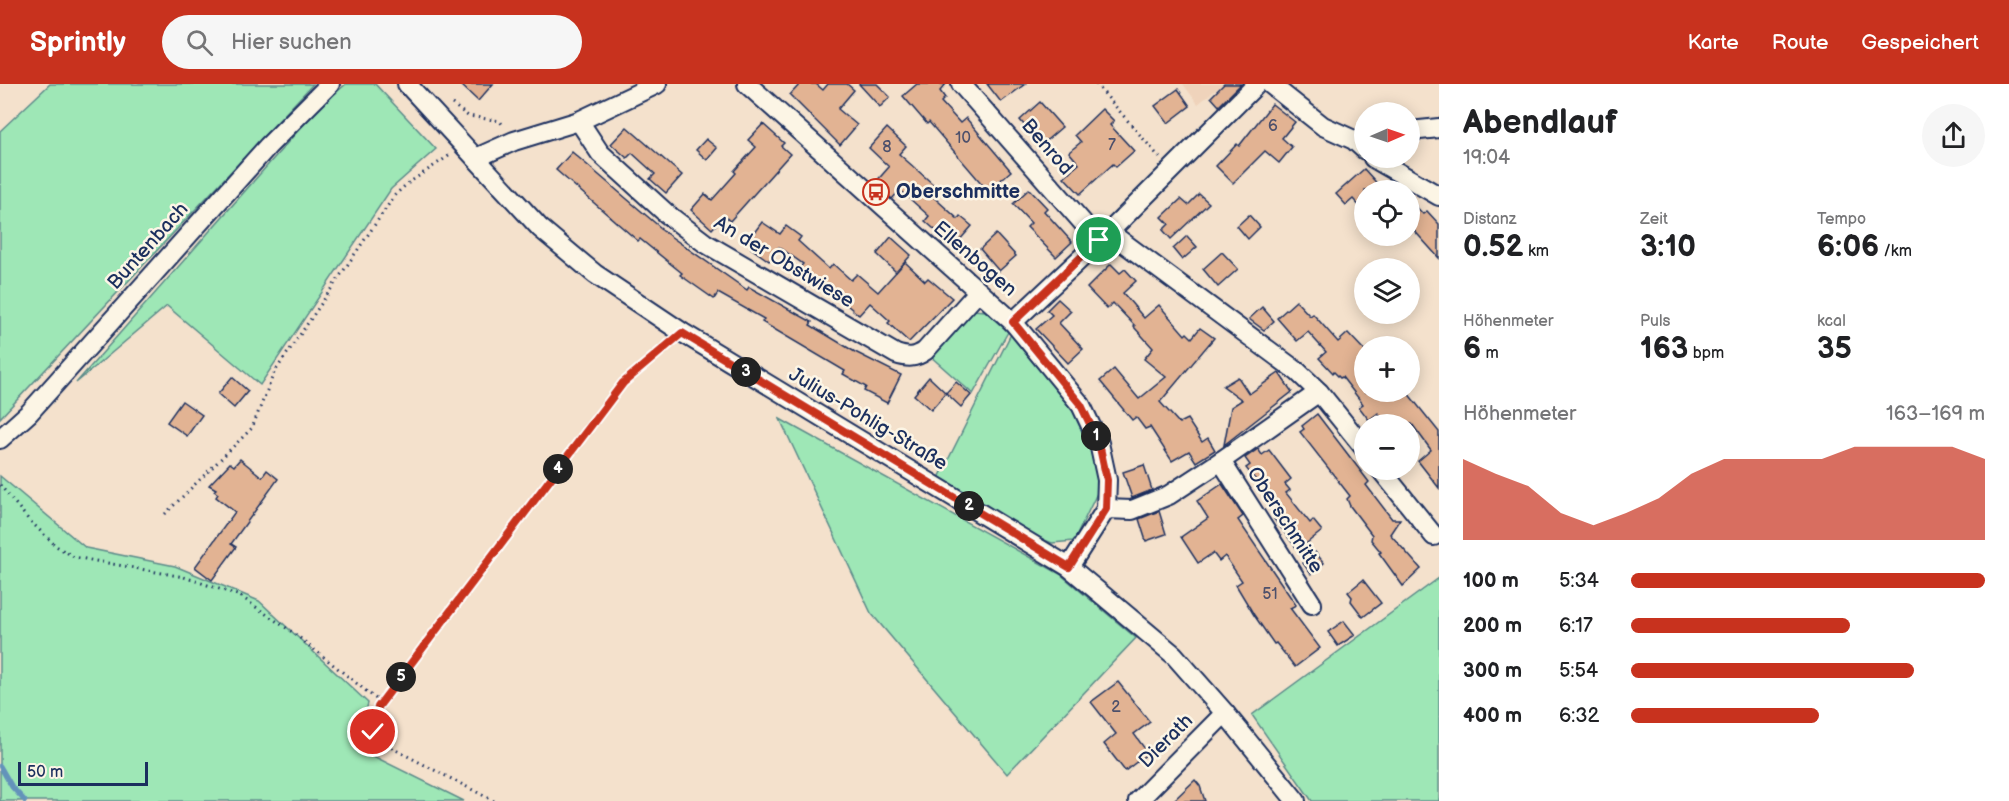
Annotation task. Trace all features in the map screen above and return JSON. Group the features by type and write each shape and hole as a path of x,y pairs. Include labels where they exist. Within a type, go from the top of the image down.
{"street":[{"name":"Buntenbach","path":"0,439 29,413 268,146 330,84"},
{"name":"Julius-Pohlig-Straße","path":"407,84 540,228 595,274 682,333 1069,567 1174,655 1225,713 1296,801"},
{"path":"470,152 579,121 657,84"},
{"name":"Ellenbogen","path":"747,84 1013,322"},
{"name":"Benrod","path":"961,84 1104,236"},
{"path":"1069,567 1106,509 1107,480 1099,443 1081,405 1013,322 1104,236 1257,84"},
{"path":"1270,84 1323,126 1354,139"},
{"name":"An der Obstwiese","path":"579,121 600,153 667,214 705,243 896,354 915,357 925,351 978,292"},
{"path":"1420,130 1439,128"},
{"path":"1390,168 1439,196"},
{"path":"1104,236 1298,372 1319,392 1354,435"},
{"name":"Oberschmitte","path":"1106,509 1132,510 1169,495 1319,392"},
{"name":"Oberschmitte","path":"1221,461 1312,604"},
{"path":"1390,480 1434,536"},
{"name":"Dierath","path":"1138,801 1225,713"}],"path":[{"path":"1096,84 1169,169"},
{"path":"448,100 468,116 500,122 514,141"},
{"path":"165,514 252,428 274,373 395,195 407,184 470,152"},
{"path":"494,801 390,747 373,732 378,707 623,383 682,333"},
{"path":"0,485 56,546 74,557 184,577 240,596 304,641 381,703"}],"shaded area":[{"path":"1183,84 1223,84 1198,104"}],"green space":[{"path":"50,84 313,84 0,418 0,131"},
{"path":"346,84 375,84 436,149 391,189 260,385 167,306 76,383 318,108"},
{"path":"972,310 985,311 1008,332 973,394 929,355"},
{"path":"1011,334 1076,415 1089,445 1100,487 1074,541 1052,543 1037,537 939,478"},
{"path":"780,419 1060,574 1136,638 1007,774 871,613"},
{"path":"0,476 86,548 175,566 259,601 368,703 357,748 464,801 0,801"},
{"path":"1439,578 1439,801 1312,801 1252,715"}],"building":[{"path":"460,84 493,84 478,101"},
{"path":"800,84 816,84 823,90 828,84 847,84 854,90 838,109 857,125 840,145 790,95"},
{"path":"859,84 877,84 890,97 880,107"},
{"path":"917,84 946,84 940,91 945,98 941,102 960,123 966,118 1011,171 988,191 929,122 927,124 903,96"},
{"path":"987,84 1025,84 1001,102"},
{"path":"1224,84 1241,84 1219,106 1211,97"},
{"path":"1178,89 1190,106 1168,123 1155,106"},
{"path":"1040,102 1062,127 1041,145 1020,120"},
{"path":"1272,104 1295,122 1282,138 1292,147 1279,163 1265,151 1233,183 1216,166 1237,144 1239,146"},
{"path":"1102,109 1114,121 1110,125 1134,151 1116,167 1113,164 1080,194 1064,177 1079,164 1069,152 1081,142 1075,135"},
{"path":"763,124 784,143 781,146 790,154 730,221 724,216 712,229 691,210 705,194 712,200 736,173 734,171 756,147 748,140"},
{"path":"627,127 682,175 666,193 650,179 655,174 632,153 627,158 611,144"},
{"path":"887,128 906,146 899,154 934,185 928,192 958,219 960,216 972,226 958,242 946,231 942,236 925,221 929,216 900,190 892,199 875,183 889,167 869,148"},
{"path":"706,139 717,148 707,160 696,150"},
{"path":"572,152 660,229 747,290 749,287 812,322 810,325 855,352 901,375 887,403 864,391 866,387 843,374 845,371 762,322 764,319 718,293 714,299 680,275 682,273 640,239 638,241 556,170"},
{"path":"1364,169 1374,180 1354,180 1354,200 1346,205 1336,194"},
{"path":"1029,189 1047,208 1044,211 1072,242 1056,257 1027,227 1031,223 1013,204"},
{"path":"1199,194 1209,203 1171,239 1163,230 1169,224 1162,217 1181,199 1188,205"},
{"path":"1420,211 1423,214 1427,211 1439,224 1439,258 1420,237"},
{"path":"1249,215 1260,227 1248,239 1237,226"},
{"path":"762,222 780,234 786,226 801,237 798,241 829,269 833,264 851,280 857,274 878,292 905,262 925,281 928,278 952,298 909,342 870,303 859,315 818,281 813,287 796,272 803,264 779,247 769,261 751,248 755,241 750,238"},
{"path":"996,234 1016,256 999,271 980,249"},
{"path":"1187,236 1197,247 1182,260 1173,249"},
{"path":"891,237 911,255 896,272 877,254"},
{"path":"1222,252 1238,269 1218,287 1203,269"},
{"path":"1111,264 1120,273 1125,269 1136,281 1123,293 1144,318 1159,305 1185,335 1187,333 1192,338 1200,328 1214,338 1160,402 1179,423 1187,419 1202,442 1208,438 1215,450 1196,462 1189,451 1172,461 1150,427 1145,429 1136,417 1132,420 1100,381 1114,369 1139,399 1166,377 1144,359 1153,348 1135,326 1113,303 1107,309 1087,288"},
{"path":"1058,299 1071,311 1059,323 1083,349 1068,363 1036,329 1052,315 1047,310"},
{"path":"1296,301 1310,316 1313,314 1338,342 1348,333 1354,339 1354,392 1342,377 1333,373 1319,358 1326,352 1308,332 1297,341 1277,318"},
{"path":"1262,307 1274,321 1264,330 1249,319"},
{"path":"1279,373 1292,392 1224,445 1231,407 1242,400 1223,386 1238,377 1249,394"},
{"path":"232,377 248,391 234,408 218,394"},
{"path":"929,377 946,393 931,410 914,395"},
{"path":"956,382 971,395 961,407 946,393"},
{"path":"182,401 202,415 187,436 167,422"},
{"path":"1361,402 1415,402 1439,432 1439,488 1420,464 1420,459 1431,450 1420,435 1420,414 1364,414 1359,407 1363,404"},
{"path":"1317,414 1354,462 1354,480 1367,480 1369,482 1366,485 1392,519 1400,519 1390,534 1421,569 1403,586 1371,540 1372,535 1350,506 1347,499 1350,496 1300,432 1304,429 1302,426"},
{"path":"1258,449 1262,455 1269,450 1291,479 1285,484 1290,490 1286,493 1310,523 1313,520 1322,531 1298,550 1274,519 1282,513 1246,468 1250,465 1245,458"},
{"path":"240,459 262,477 267,470 278,479 231,544 236,547 212,580 195,567 235,512 216,497 218,494 214,491 216,489 209,485 230,463 234,466"},
{"path":"1144,465 1152,490 1132,498 1123,472"},
{"path":"1222,484 1243,516 1238,520 1296,605 1290,608 1320,648 1295,667 1276,643 1274,644 1254,615 1236,585 1242,581 1225,556 1219,561 1213,553 1198,563 1181,537 1208,518 1197,501"},
{"path":"1159,511 1166,534 1146,541 1139,519"},
{"path":"1315,552 1324,563 1311,574 1303,563"},
{"path":"1363,580 1381,603 1363,617 1351,601 1352,597 1348,592"},
{"path":"1344,621 1355,635 1338,646 1328,632"},
{"path":"1118,682 1150,722 1134,734 1148,753 1125,771 1104,744 1116,734 1091,702"},
{"path":"1195,780 1200,786 1205,801 1173,801"}],"waterway":[{"path":"0,766 12,787 25,801"}],"place":[{"name":"Oberschmitte","path":"876,192"}],"route":[{"path":"373,732 378,707 623,383 682,333 1069,567 1106,509 1107,480 1099,443 1081,405 1013,322 1099,240"}]}
